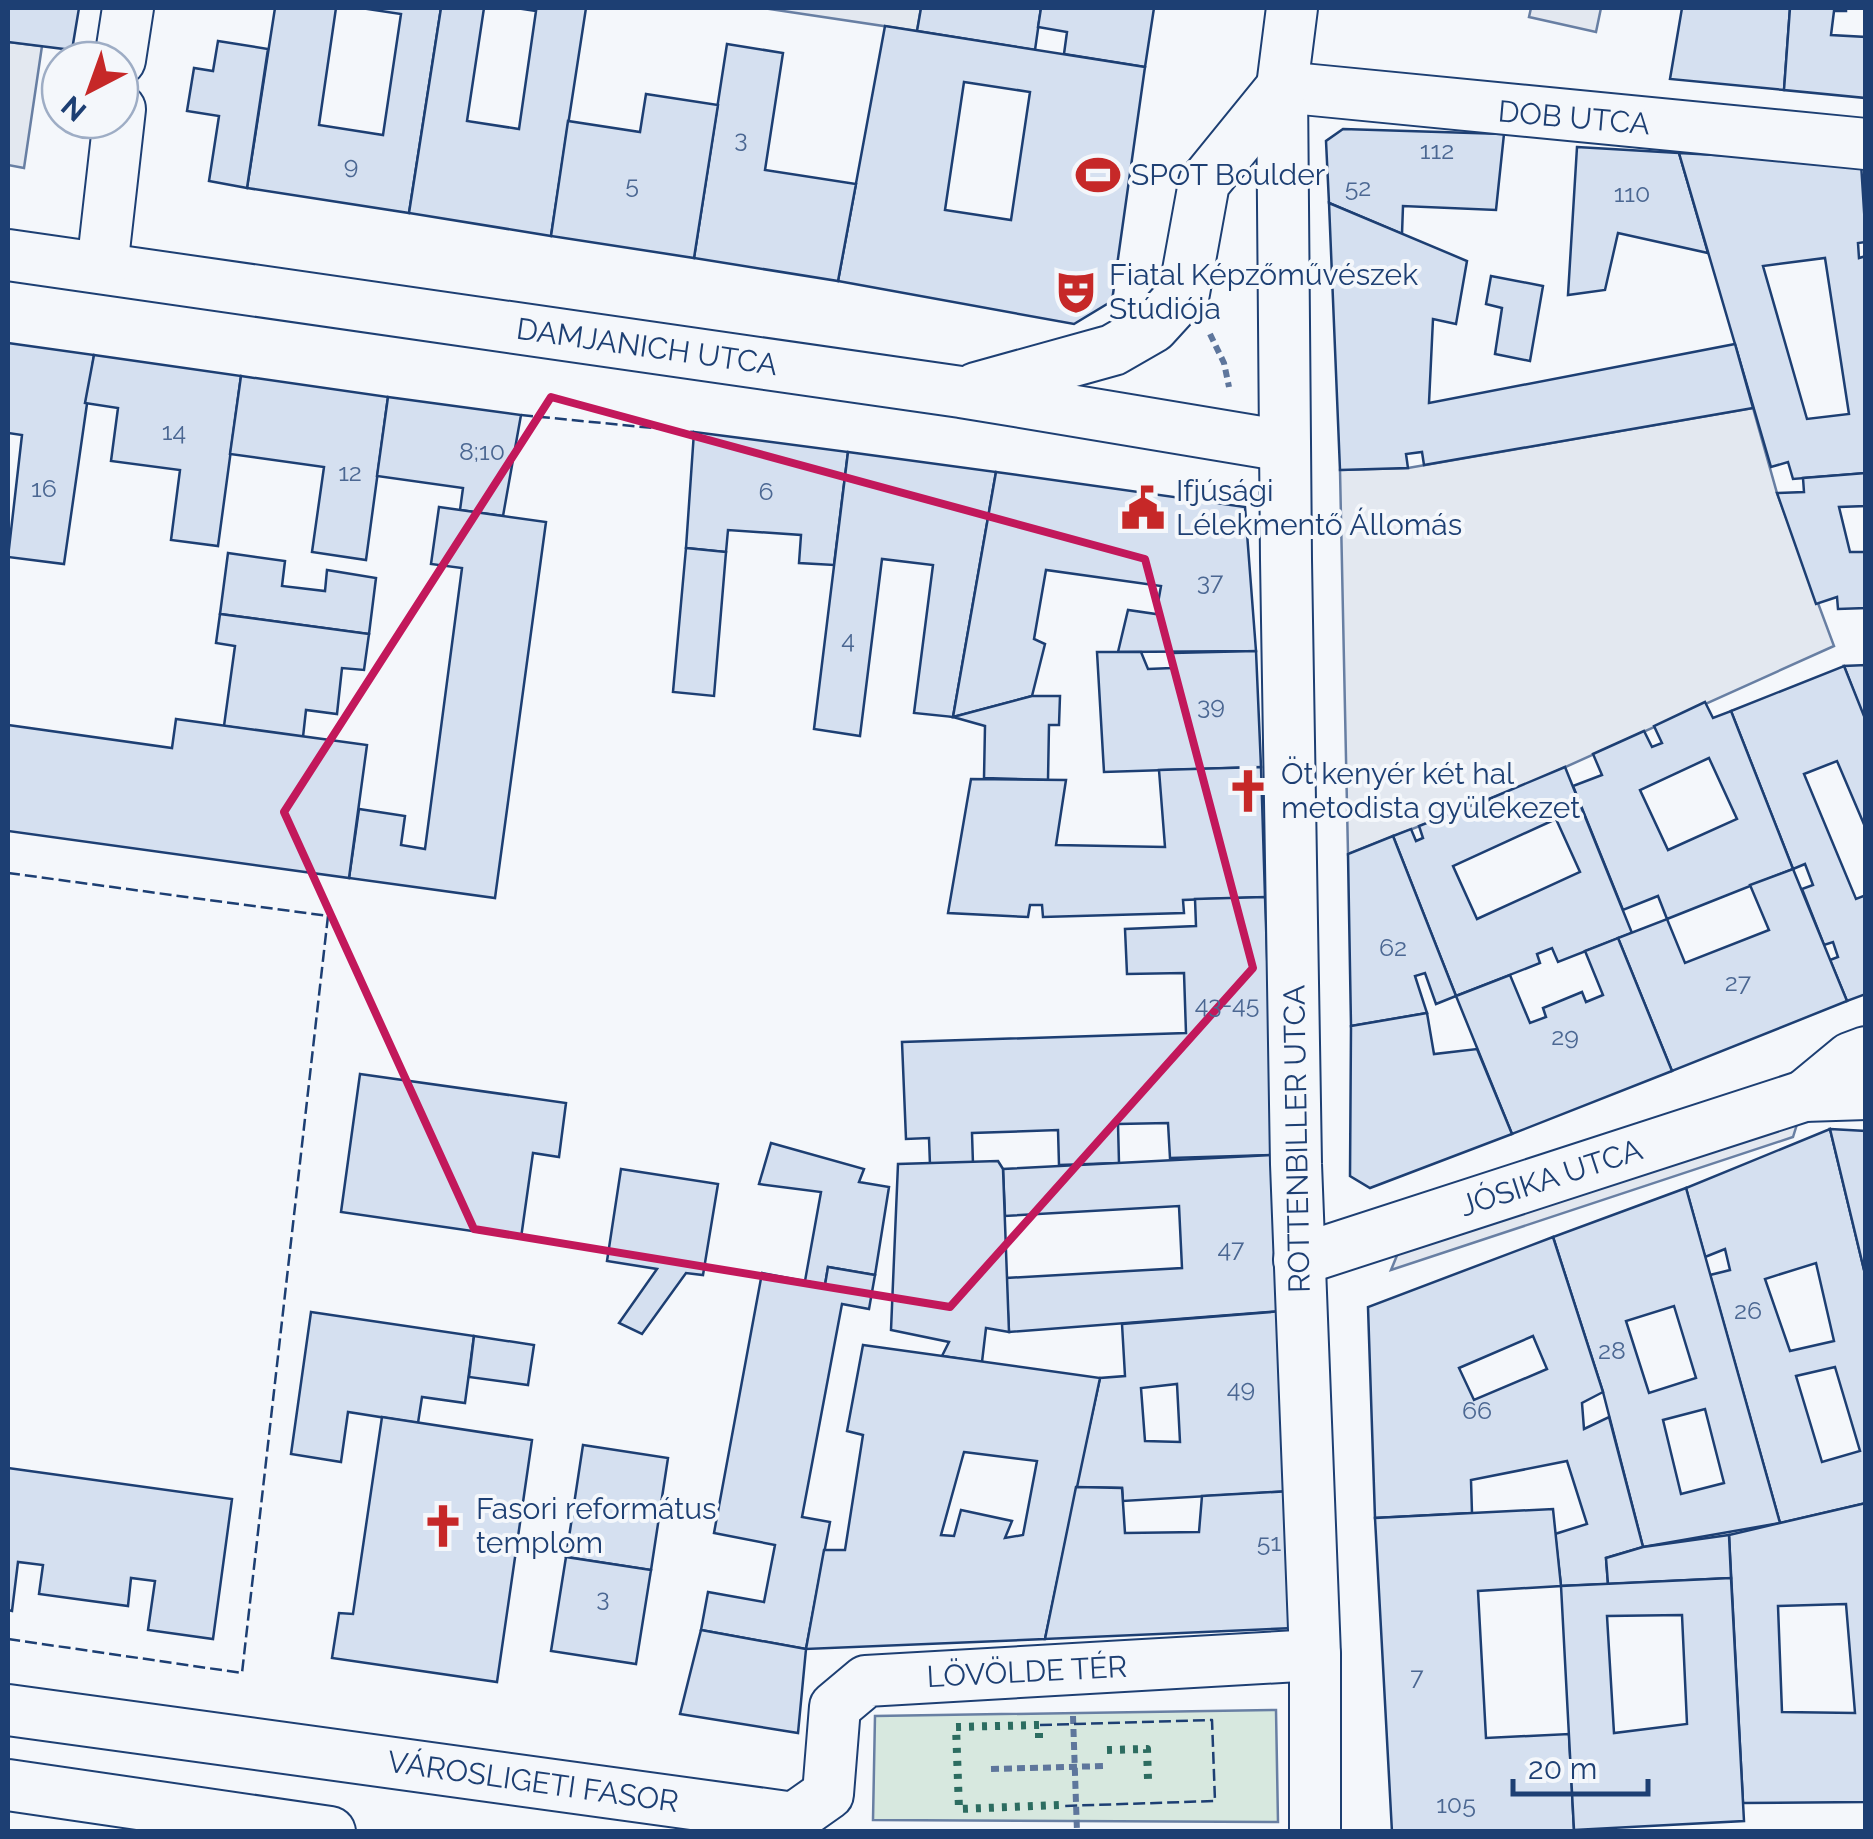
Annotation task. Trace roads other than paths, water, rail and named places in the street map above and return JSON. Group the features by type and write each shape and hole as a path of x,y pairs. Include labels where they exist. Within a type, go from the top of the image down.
{"street":[{"path":"123,40 128,8"},
{"path":"961,392 1113,350 1153,327 1184,294 1204,184 1282,88 1292,8"},
{"name":"DOB UTCA","path":"1282,88 1866,144"},
{"name":"ROTTENBILLER UTCA","path":"1282,88 1299,1260 1315,1655 1315,1832"},
{"path":"102,268 116,140"},
{"name":"DAMJANICH UTCA","path":"8,255 961,392 1285,446"},
{"name":"JÓSIKA UTCA","path":"1804,1096 1850,1058 1866,1052"},
{"name":"JÓSIKA UTCA","path":"1299,1260 1804,1096 1866,1094"},
{"name":"LÖVÖLDE TÉR","path":"828,1794 836,1707 866,1681 1315,1655"},
{"name":"VÁROSLIGETI FASOR","path":"8,1710 794,1818 828,1794"},
{"path":"280,1824 290,1748"},
{"path":"8,1784 330,1832"}],"place":[{"name":"SPOT Boulder","path":"1098,175"},
{"name":"Fiatal Képzőművészek Stúdiója","path":"1076,292"},
{"name":"Ifjúsági Lélekmentő Állomás","path":"1143,508"},
{"name":"Öt kenyér két hal metodista gyülekezet","path":"1248,791"},
{"name":"Fasori református templom","path":"443,1526"}]}
